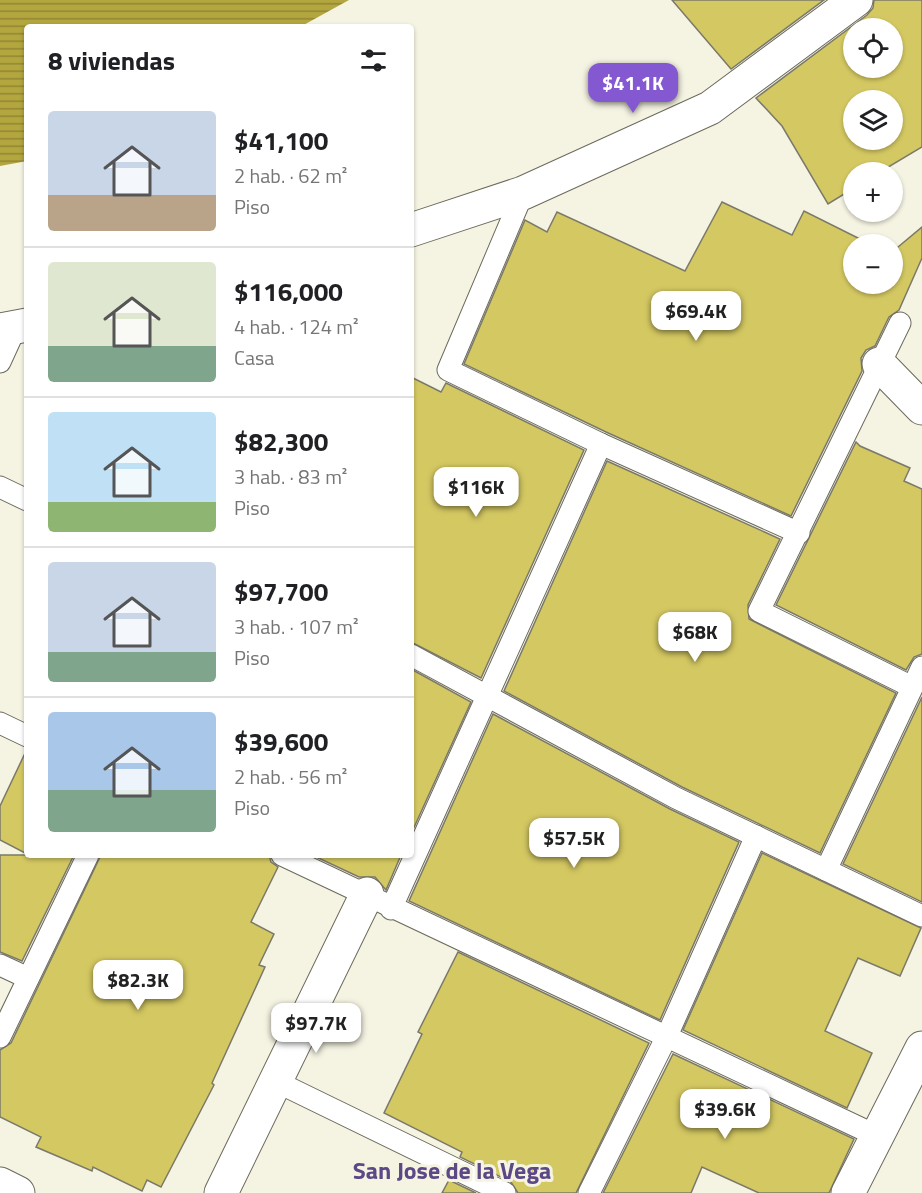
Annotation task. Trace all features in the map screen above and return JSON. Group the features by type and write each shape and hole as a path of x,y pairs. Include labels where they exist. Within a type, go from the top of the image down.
{"street":[{"path":"414,229 523,193 710,108 856,0"},
{"path":"879,364 922,408"},
{"path":"221,1193 275,1081 379,901"},
{"path":"848,1193 922,1048"},
{"path":"0,1184 18,1193"}],"lane":[{"path":"523,193 448,370 601,444 799,533"},
{"path":"900,323 759,611 912,687"},
{"path":"0,362 14,327"},
{"path":"414,836 489,697 601,444"},
{"path":"0,487 24,499"},
{"path":"414,657 676,798 922,916"},
{"path":"826,870 922,667"},
{"path":"0,723 24,735"},
{"path":"588,1193 666,1038 756,836"},
{"path":"0,1037 87,858"},
{"path":"288,858 878,1136"},
{"path":"379,901 402,858"},
{"path":"0,965 28,978"},
{"path":"275,1081 505,1193"}],"shaded area":[{"path":"0,0 349,0 305,24 24,24 24,162 0,166"}],"building":[{"path":"672,0 824,0 731,69"},
{"path":"874,0 922,0 922,147 897,162 843,162 843,195 828,204 782,126 756,98 843,33 843,78 903,78 903,18 863,18 873,8"},
{"path":"722,202 792,235 804,211 850,234 843,234 843,294 903,294 903,243 922,227 922,258 899,310 889,317 875,346 866,350 861,358 862,371 791,516 606,432 464,364 525,220 547,232 557,212 685,271"},
{"path":"414,378 441,392 446,383 584,450 481,678 414,644"},
{"path":"856,442 860,446 910,468 904,481 922,489 922,654 914,657 906,670 776,605"},
{"path":"607,461 780,539 748,605 749,619 896,693 820,853 682,787 504,691"},
{"path":"414,671 471,702 414,827"},
{"path":"922,697 922,902 843,864"},
{"path":"493,714 670,809 739,842 660,1020 409,901"},
{"path":"24,755 24,852 0,840 0,806"},
{"path":"762,853 921,928 900,976 858,958 825,1031 872,1053 847,1108 683,1030"},
{"path":"0,855 24,855 24,858 73,858 22,961 0,952"},
{"path":"100,858 270,858 271,862 278,867 251,922 274,934 259,965 265,967 212,1083 214,1085 161,1187 147,1180 142,1191 93,1167 92,1171 36,1147 41,1137 0,1117 0,1050 11,1043"},
{"path":"318,858 400,858 386,890 375,877 359,877"},
{"path":"458,952 649,1043 576,1193 518,1193 511,1182 460,1157 462,1152 384,1113 422,1034 418,1032"},
{"path":"673,1054 854,1139 829,1193 759,1193 702,1167 691,1193 603,1193"},
{"path":"449,1180 476,1193 442,1193"}],"district":[{"name":"San Jose de la Vega","path":"452,1170"}]}
